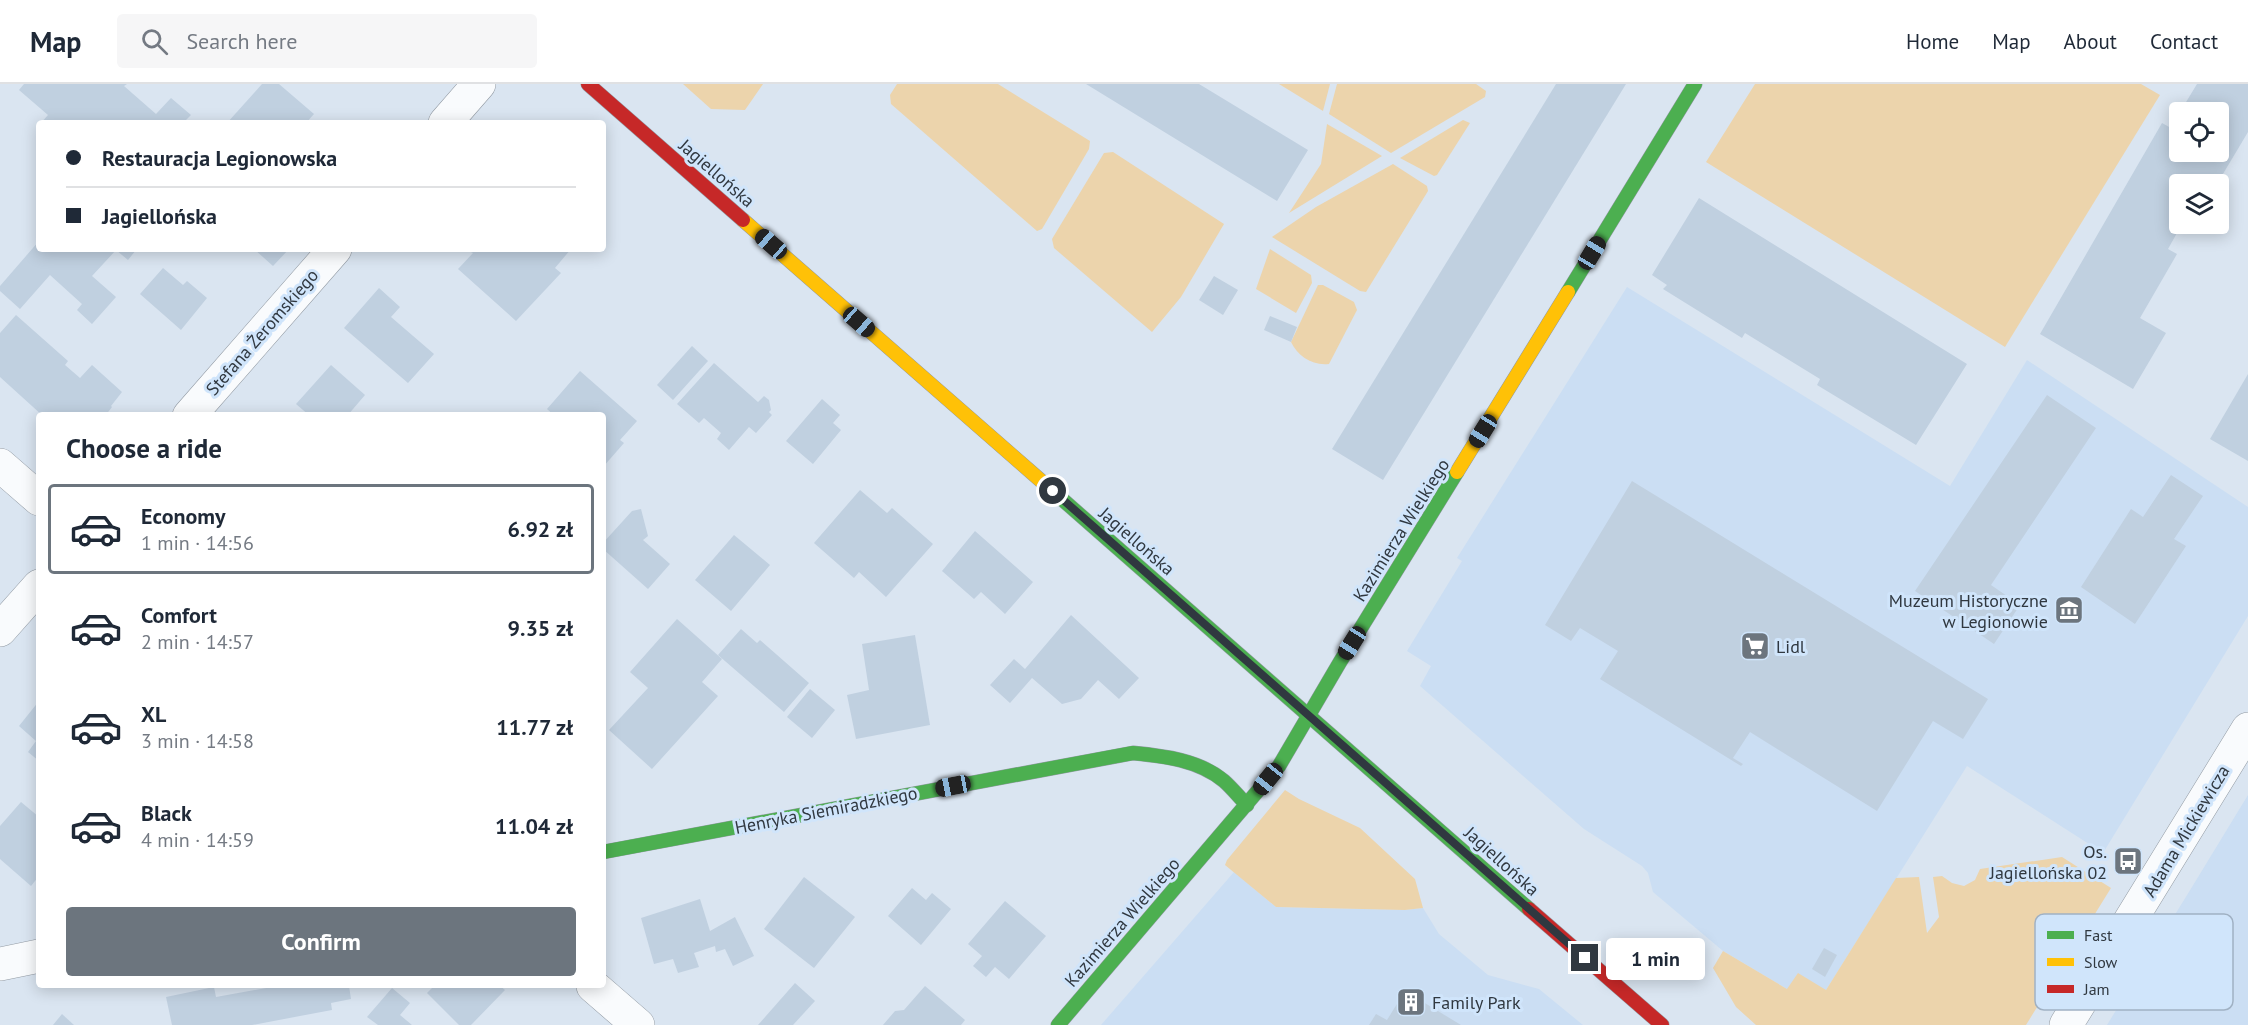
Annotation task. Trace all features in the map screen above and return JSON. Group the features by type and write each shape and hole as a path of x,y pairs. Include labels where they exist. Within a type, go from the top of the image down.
{"street":[{"path":"448,120 479,84"},
{"name":"Jagiellońska","path":"588,84 1662,1025"},
{"name":"Kazimierza Wielkiego","path":"1058,1025 1279,766 1340,662 1695,84"},
{"name":"Stefana Żeromskiego","path":"192,412 332,252"},
{"path":"0,465 36,496"},
{"path":"0,630 36,589"},
{"name":"Adama Mickiewicza","path":"2134,914 2248,729"},
{"name":"Henryka Siemiradzkiego","path":"606,851 1133,753 1160,754 1183,760 1220,778 1247,805"},
{"path":"0,964 36,957"},
{"path":"595,988 638,1025"},
{"name":"Adama Mickiewicza","path":"2066,1025 2075,1010"}],"shaded area":[{"path":"683,84 763,84 745,110 711,109"},
{"path":"897,84 998,84 1090,141 1089,149 1042,229 1037,231 891,104 890,95"},
{"path":"1279,84 1330,84 1323,111"},
{"path":"1337,84 1476,84 1486,91 1485,97 1391,153 1329,114"},
{"path":"1755,84 2141,84 2160,95 2005,347 1706,162"},
{"path":"1463,120 1470,123 1437,175 1434,176 1400,158"},
{"path":"1327,124 1382,156 1289,213 1321,164"},
{"path":"1113,152 1224,224 1181,297 1152,332 1054,248 1052,239 1104,153"},
{"path":"1393,164 1427,186 1428,191 1366,292 1360,291 1272,237 1316,207"},
{"path":"1270,249 1311,275 1312,283 1296,313 1256,289"},
{"path":"1318,285 1323,285 1354,302 1357,310 1329,364 1311,362 1298,352 1291,342"},
{"path":"1627,287 1950,486 2027,360 2248,507 2248,616 2103,853 1967,766 1826,990 1787,989 1723,951 1653,892 1648,873 1642,866 1584,829 1420,686 1431,666 1407,651 1462,561 1457,558"},
{"path":"1285,790 1360,828 1415,879 1423,908 1405,910 1276,907 1225,865"},
{"path":"2248,795 2248,1025 2107,1025 2116,1010 2233,1010 2233,914 2175,914"},
{"path":"2062,857 2111,888 2095,914 2035,914 2035,1010 2026,1025 1756,1025 1736,1007 1713,968 1723,951 1787,989 1798,973 1826,990 1896,878 1919,877 1927,933 1939,917 1933,877 1942,876 1952,883 1964,886 1975,880 1980,869"},
{"name":"Family Park","path":"1234,872 1276,907 1405,910 1423,908 1439,934 1488,975 1539,989 1583,1025 1101,1025"}],"building":[{"path":"24,84 127,84 124,86 156,114 171,98 191,115 186,120 44,120 48,115 19,90"},
{"path":"262,84 279,84 314,114 309,120 230,120"},
{"path":"1086,84 1199,84 1308,150 1277,201"},
{"path":"1556,84 1626,84 1383,480 1332,449"},
{"path":"2197,84 2248,84 2248,132 2223,174 2169,174 2169,234 2176,234 2168,249 2177,254 2140,318 2166,333 2133,389 2040,334 2162,123 2169,127 2169,162 2229,162 2229,102 2186,102"},
{"path":"1699,198 1967,364 1916,445 1817,385 1820,379 1745,333 1742,338 1663,289 1667,285 1652,275"},
{"path":"36,244 36,252 114,252 92,276 116,297 92,324 77,310 82,304 50,275 20,309 0,291 0,286"},
{"path":"118,252 134,252 128,260"},
{"path":"257,252 286,252 273,266"},
{"path":"471,252 568,252 555,268 561,273 516,321 458,269 473,253"},
{"path":"163,268 183,285 187,281 207,298 181,330 140,294"},
{"path":"1214,276 1238,290 1223,315 1199,300"},
{"path":"379,288 400,307 391,317 434,354 408,383 344,328"},
{"path":"16,315 68,361 65,365 80,378 92,365 122,392 108,412 39,412 0,377 0,333"},
{"path":"1270,316 1297,327 1291,342 1264,330"},
{"path":"692,346 708,361 673,400 657,385"},
{"path":"714,363 758,402 764,396 769,400 771,410 769,412 772,415 756,433 749,427 729,450 717,439 721,433 704,418 699,423 677,404"},
{"path":"331,365 365,395 350,412 305,412 296,404"},
{"path":"580,371 637,421 620,440 624,443 606,464 606,412 550,412 547,409"},
{"path":"2248,374 2248,461 2210,439"},
{"path":"2047,395 2096,428 1991,585 2020,605 1994,644 1915,591"},
{"path":"822,399 840,415 833,423 841,430 813,464 786,441"},
{"path":"2171,475 2203,496 2174,539 2186,546 2135,624 2081,587 2131,509 2143,517"},
{"name":"Lidl","path":"1632,481 1988,699 1963,739 1933,721 1877,811 1750,732 1733,758 1743,764 1741,766 1600,679 1618,651 1580,628 1571,641 1545,625"},
{"path":"860,490 887,513 892,508 933,544 886,597 859,572 854,578 814,543"},
{"path":"641,509 648,536 643,540 670,564 648,589 606,552 606,540 632,511"},
{"path":"975,531 1033,582 1005,614 981,592 974,599 942,571"},
{"path":"734,535 770,565 731,611 695,580"},
{"path":"1071,615 1139,678 1119,699 1098,680 1081,699 1062,704 1032,678 1010,703 990,685 1014,659 1025,669"},
{"path":"677,619 722,659 702,682 718,696 652,769 609,730 648,688 630,672"},
{"path":"741,629 757,643 760,640 809,683 784,712 718,655"},
{"path":"915,635 930,725 856,739 847,695 869,690 862,644"},
{"path":"810,689 835,710 812,738 787,717"},
{"path":"36,705 36,741 19,726"},
{"path":"36,741 36,759 28,752"},
{"path":"21,802 36,814 36,880 31,886 0,859 0,826"},
{"path":"804,877 855,917 814,968 764,929"},
{"path":"912,888 926,900 932,893 951,909 921,945 888,916"},
{"path":"700,899 710,931 735,917 754,956 733,966 725,949 716,952 715,946 694,953 699,967 678,973 673,959 654,964 641,918"},
{"path":"1005,901 1046,936 1009,979 995,967 986,977 973,966 982,956 968,944"},
{"path":"1824,948 1837,955 1825,977 1812,969"},
{"path":"795,983 815,1001 793,1025 758,1025"},
{"path":"925,986 965,1020 961,1025 883,1025 895,1011 904,1010"},
{"path":"214,988 216,997 266,988 349,988 351,999 331,1003 332,1010 252,1025 172,1025 166,997"},
{"path":"392,988 410,1003 400,1015 412,1025 378,1025 367,1017"},
{"path":"432,988 502,988 505,990 471,1025 459,1025 427,993"},
{"name":"Family Park","path":"1405,991 1461,1025 1369,1025 1376,1014 1387,1020"},
{"path":"62,1014 74,1025 53,1025"}],"traffic: fast":[{"path":"1568,292 1695,84"},
{"path":"1058,1025 1279,766 1457,472"},
{"path":"1055,493 1529,909"},
{"path":"606,851 1133,753 1169,758 1204,768 1224,781 1247,805"}],"traffic: slow":[{"path":"743,220 1055,493"},
{"path":"1457,472 1568,292"}],"traffic: jam":[{"path":"588,84 743,220"},
{"path":"1529,909 1662,1025"}],"place":[{"name":"Muzeum Historyczne w Legionowie","path":"2069,610"},
{"name":"Lidl","path":"1755,646"},
{"name":"Os. Jagiellońska 02","path":"2128,861"},
{"name":"Family Park","path":"1411,1002"}],"route":[{"path":"1053,491 1585,958"}]}
